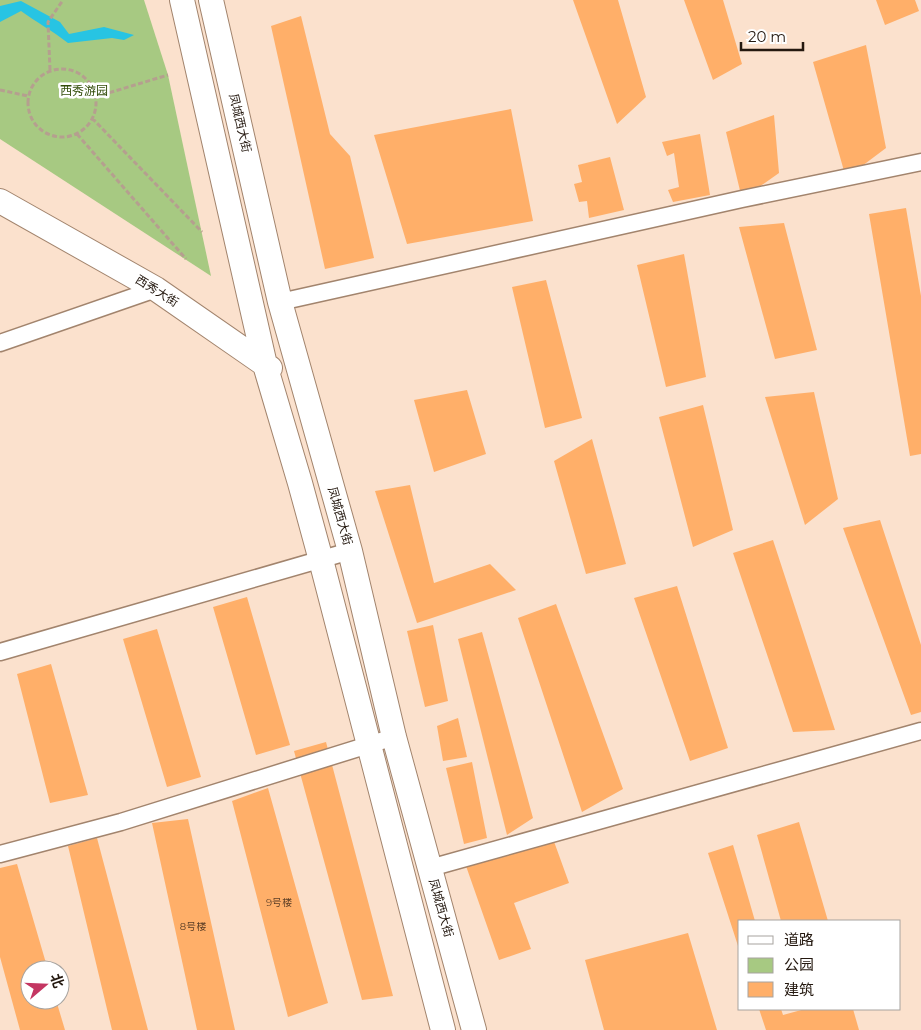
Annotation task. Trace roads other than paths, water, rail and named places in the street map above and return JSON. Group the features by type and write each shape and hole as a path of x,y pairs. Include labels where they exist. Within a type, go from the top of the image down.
{"main road":[{"path":"182,0 265,365 321,560 443,1030"},
{"name":"凤城西大街","path":"211,0 280,302 350,551 394,737 474,1030"},
{"name":"西秀大街","path":"0,201 156,289 305,395"}],"street":[{"path":"280,302 742,199 921,162"},
{"path":"0,343 156,289"},
{"path":"0,652 350,551"},
{"path":"430,868 921,731"},
{"path":"0,854 121,822 394,737"}],"water":[{"path":"21,1 60,22 69,34 104,27 134,35 124,40 112,38 68,43 21,11 0,22 0,6"}],"park label":[{"name":"西秀游园","path":"84,91"}]}
